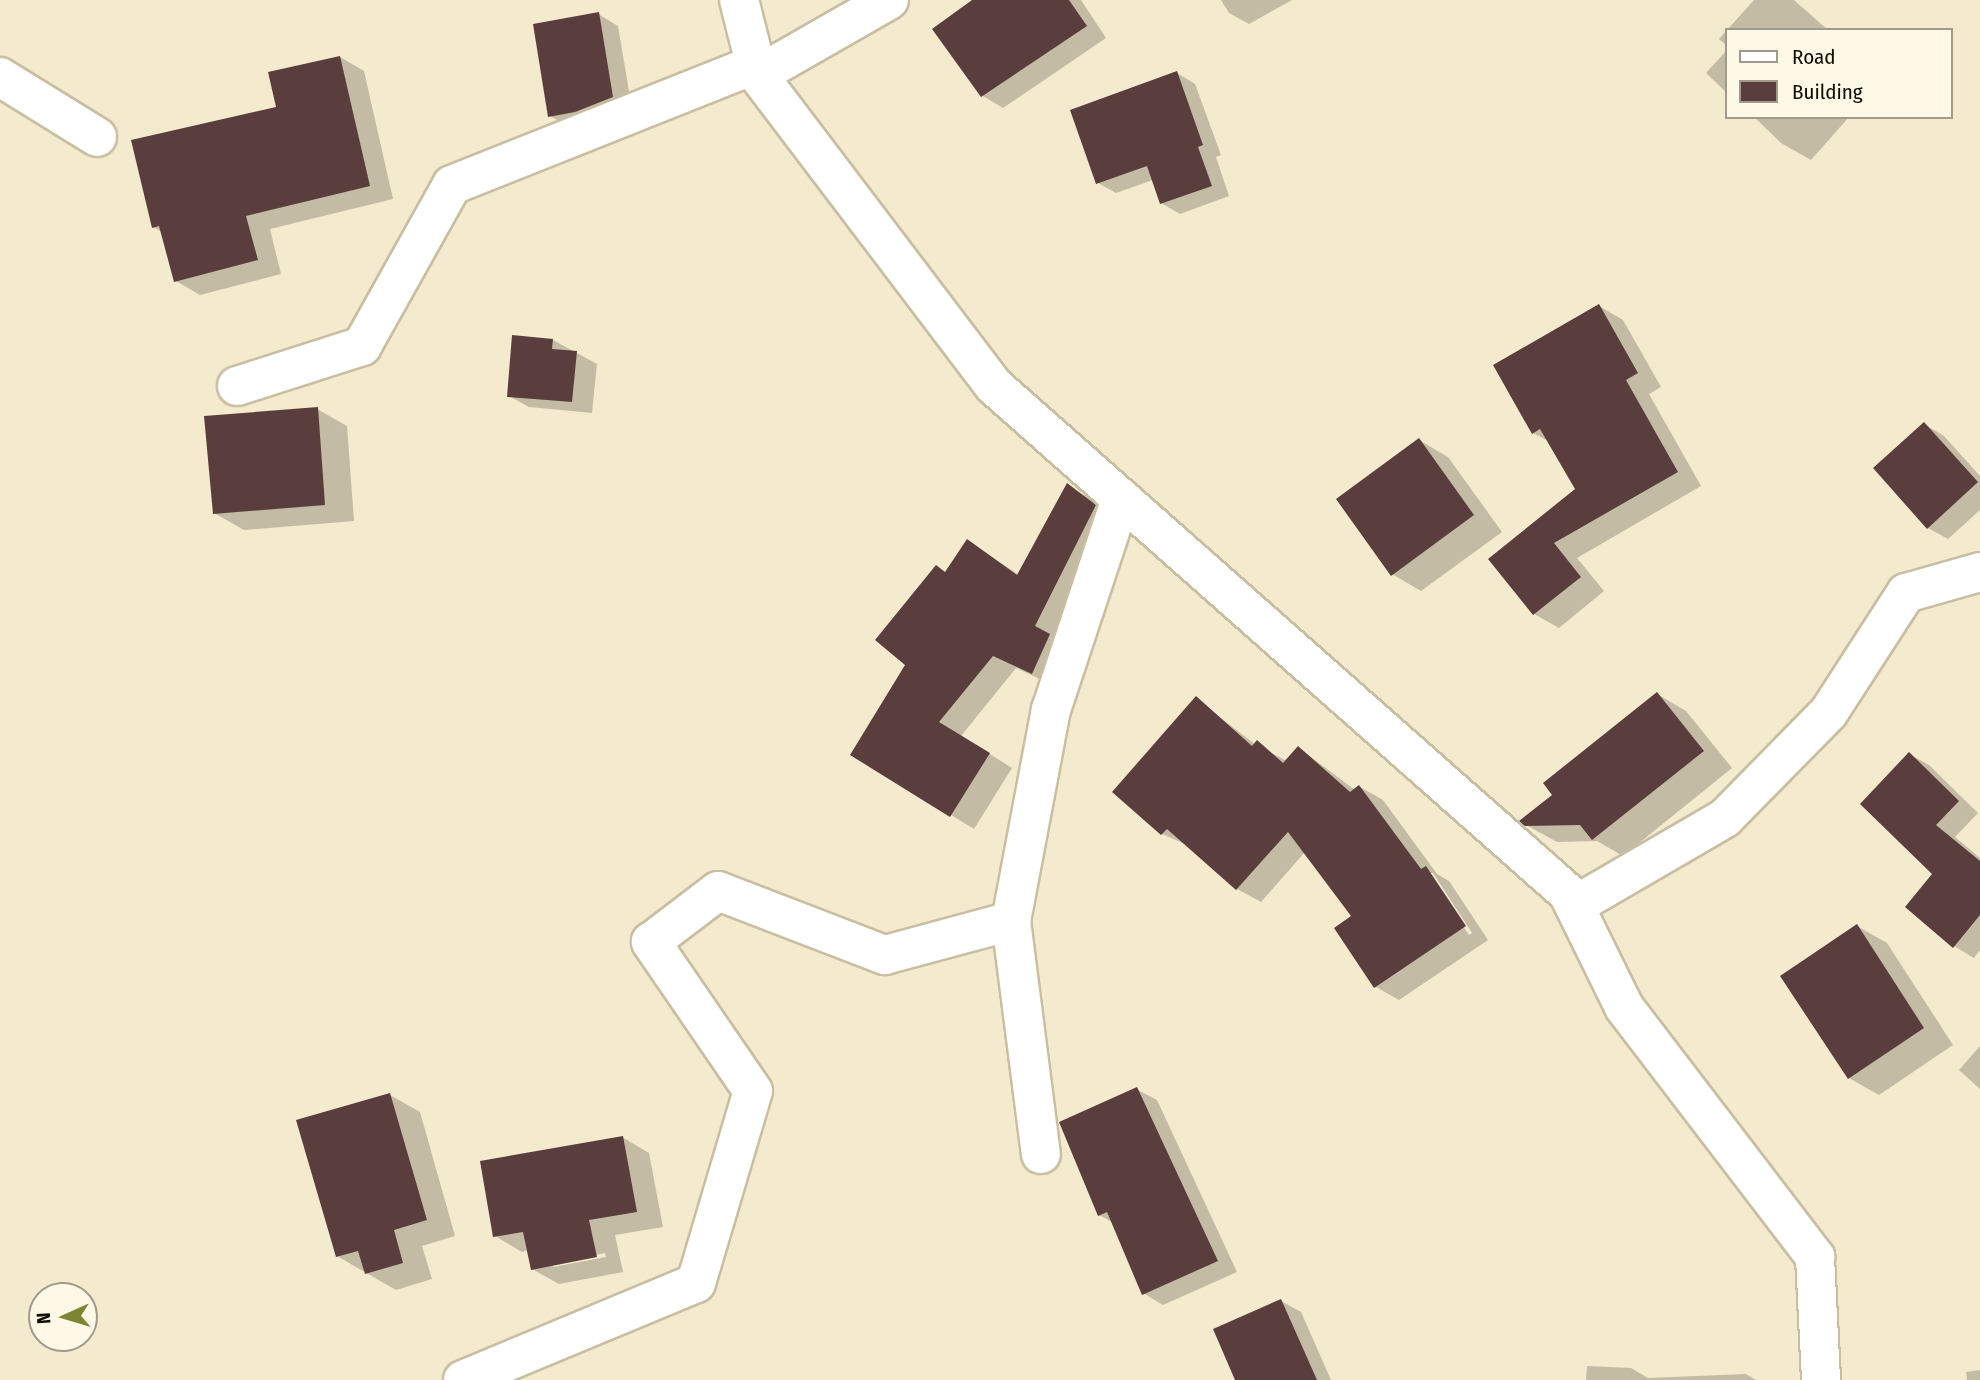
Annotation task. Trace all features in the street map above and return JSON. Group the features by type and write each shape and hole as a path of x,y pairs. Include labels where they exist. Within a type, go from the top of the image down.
{"street":[{"path":"739,0 757,69 994,386 1579,903 1725,818 1829,712 1906,593 1980,572"},
{"path":"237,386 362,346 452,185 757,69 889,0"},
{"path":"0,77 97,137"},
{"path":"1041,1154 1011,921 1051,710 1121,498"},
{"path":"463,1380 696,1283 753,1091 651,942 718,891 885,955 1011,921"},
{"path":"1569,895 1624,1007 1815,1257 1821,1380"}],"building":[{"path":"972,0 1069,0 1087,26 981,97 932,29"},
{"path":"599,12 613,97 575,112 548,117 533,24"},
{"path":"340,56 370,186 246,216 258,260 174,282 159,226 152,228 131,140 276,107 268,72"},
{"path":"1177,71 1203,145 1198,147 1212,186 1160,204 1147,166 1096,184 1070,110"},
{"path":"1599,304 1638,373 1626,380 1678,472 1554,543 1581,577 1533,615 1488,559 1575,489 1540,429 1532,434 1493,365"},
{"path":"512,335 553,339 552,349 577,351 572,402 507,397"},
{"path":"318,407 325,505 213,514 204,416"},
{"path":"1924,422 1978,482 1927,529 1873,468"},
{"path":"1419,438 1474,515 1391,576 1336,499"},
{"path":"1067,483 1096,505 1035,626 1050,634 1032,674 993,656 939,722 990,753 950,817 850,755 905,665 875,640 936,565 945,572 967,539 1017,575"},
{"path":"1657,692 1704,751 1592,840 1580,825 1525,826 1519,821 1552,795 1543,783"},
{"path":"1196,696 1252,746 1257,740 1283,763 1298,746 1350,792 1359,785 1421,869 1426,866 1466,926 1374,988 1334,928 1351,916 1288,832 1236,890 1167,829 1161,835 1112,792"},
{"path":"1909,752 1959,801 1936,825 1980,861 1980,915 1953,948 1905,907 1932,874 1860,804"},
{"path":"1857,924 1924,1028 1848,1079 1780,976"},
{"path":"1137,1087 1218,1261 1142,1295 1107,1212 1098,1216 1059,1122"},
{"path":"390,1093 427,1220 394,1230 403,1263 365,1274 358,1251 336,1257 296,1120"},
{"path":"623,1136 637,1212 589,1220 597,1257 531,1270 523,1232 493,1237 480,1161"},
{"path":"1281,1299 1317,1380 1235,1380 1213,1329"}]}
